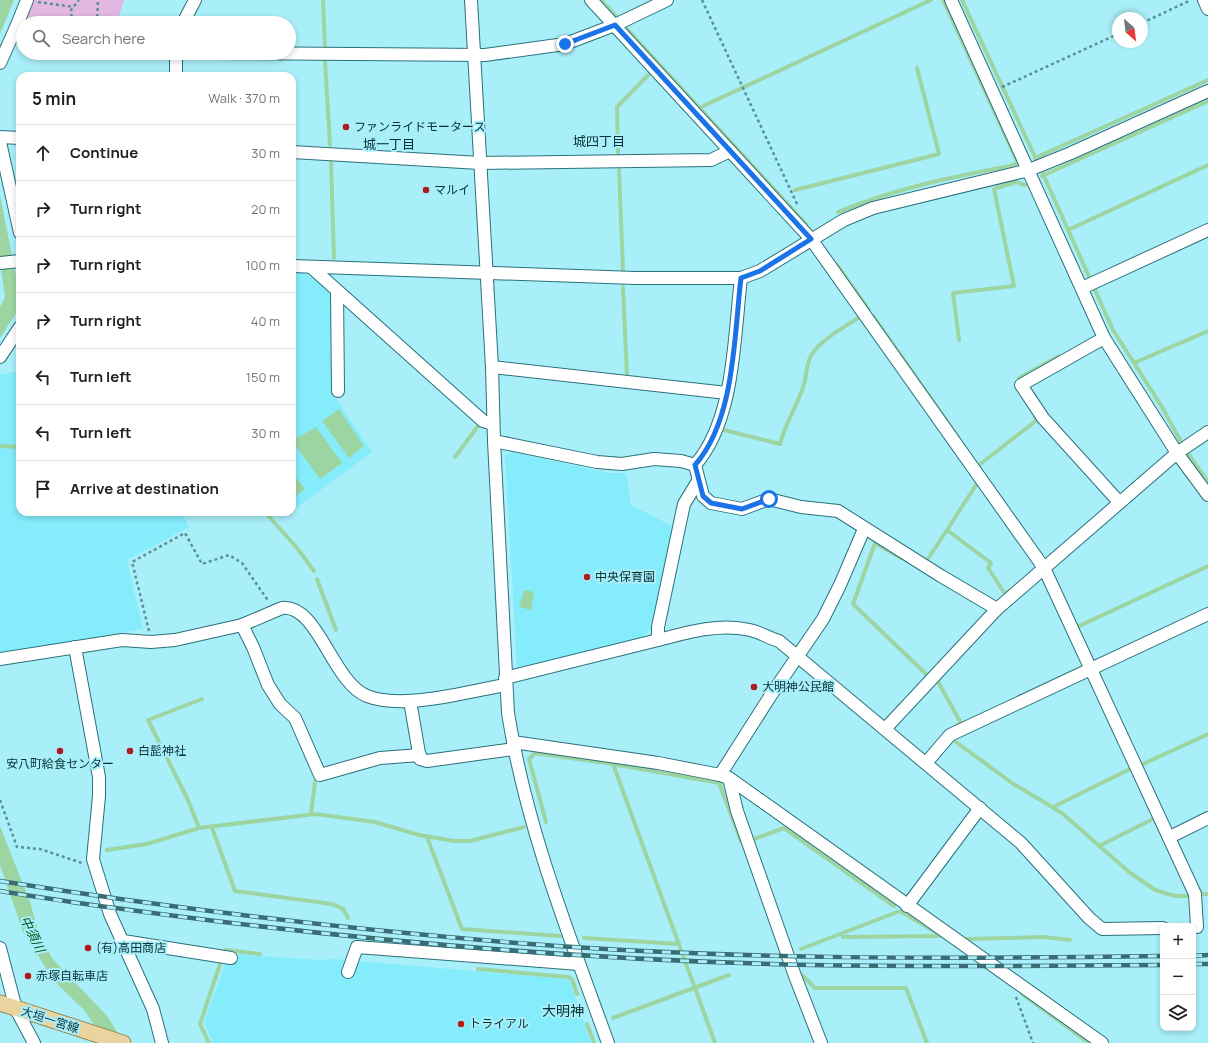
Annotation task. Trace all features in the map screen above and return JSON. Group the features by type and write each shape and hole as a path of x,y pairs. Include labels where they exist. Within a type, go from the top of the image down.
{"main road":[{"name":"大垣一宮線","path":"0,1004 123,1043"}],"street":[{"path":"23,16 27,0"},
{"path":"187,16 195,0"},
{"path":"471,0 492,367 505,682 513,746 527,804 579,964 608,1043"},
{"path":"591,0 811,239 1044,568 1170,837 1195,894 1199,927"},
{"path":"296,54 474,56 565,44 615,25 667,0"},
{"path":"951,0 1104,338 1177,453 1208,495"},
{"path":"1204,0 1208,9"},
{"path":"0,63 16,33"},
{"path":"176,60 176,72"},
{"path":"296,266 635,278 741,278 760,271 844,220 873,208 1029,170 1071,153 1208,91"},
{"path":"0,137 16,138"},
{"path":"0,142 16,215"},
{"path":"296,152 480,163 711,160 730,150"},
{"path":"1082,288 1208,230"},
{"path":"0,263 16,261"},
{"path":"311,267 483,421 494,424"},
{"path":"695,465 706,453 722,418 727,393 741,278"},
{"path":"337,291 338,391"},
{"path":"0,356 16,332"},
{"path":"1104,338 1021,385 1043,418 1119,502"},
{"path":"492,367 727,393"},
{"path":"885,729 997,609 1177,453 1208,432"},
{"path":"494,441 597,462 622,464 654,459 681,461 695,465"},
{"path":"695,465 703,496 711,503 742,509 769,499 801,507 838,511 864,529 997,609"},
{"path":"658,640 658,627 684,504 698,481"},
{"path":"724,777 797,657 823,619 840,585 864,529"},
{"path":"0,659 122,640 151,642 175,640 242,625 275,610 289,607 302,614 309,622 344,678 354,688 366,695 379,699 393,702 410,702 505,682 696,630 722,628 750,630 779,641 1022,843 1089,918 1102,930 1160,928"},
{"path":"926,763 950,735 1208,614"},
{"path":"242,625 268,684 280,704 296,718 320,775 380,758 420,755"},
{"path":"75,647 99,777 99,796 93,859 110,914 153,1009 162,1043"},
{"path":"410,702 420,759 427,761 513,746 658,763 724,777 1102,1043"},
{"path":"724,777 821,1043"},
{"path":"907,906 980,808"},
{"path":"1170,837 1208,818"},
{"path":"123,941 231,958"},
{"path":"348,972 357,947 579,964"},
{"path":"0,948 16,1009 34,1043"}],"path":[{"path":"27,0 74,7"},
{"path":"72,16 72,10 79,0"},
{"path":"97,16 98,0"},
{"path":"702,0 800,209"},
{"path":"1148,20 1190,0"},
{"path":"993,92 1112,37"},
{"path":"151,642 132,562 185,533 202,564 229,555 242,563 275,610"},
{"path":"0,800 17,847 40,849 95,866"},
{"path":"1019,984 1014,992 1033,1043"}],"shaded area":[{"path":"33,0 124,0 119,16 27,16"},
{"path":"296,272 305,273 331,292 332,393 372,452 296,508"},
{"path":"16,372 16,516 184,516 189,527 127,560 143,629 0,653 0,375"},
{"name":"中央保育園","path":"511,452 609,473 626,473 631,505 674,527 652,628 643,637 517,669 505,456"},
{"path":"229,954 321,960 335,959 565,979 570,981 591,1043 213,1043 204,1022"}],"water":[{"path":"0,0 14,0 0,34"},
{"path":"0,195 16,276 16,314 0,338 0,307 5,297 0,263"},
{"path":"339,409 364,446 349,458 322,421"},
{"path":"316,427 342,463 320,479 296,446 296,439"},
{"path":"296,477 305,489 296,496"},
{"path":"524,590 534,592 531,610 519,607"},
{"name":"中須川","path":"0,826 30,902 39,934 52,958 107,1016 124,1043 106,1043 85,1011 54,981 23,932 0,865"}],"waterway":[{"path":"323,0 325,48"},
{"path":"601,0 617,17"},
{"path":"699,108 931,0"},
{"path":"838,212 901,190 1018,163 943,0"},
{"path":"962,0 1036,159"},
{"path":"627,29 806,224"},
{"path":"325,61 330,145"},
{"path":"795,190 939,154 917,68"},
{"path":"618,153 617,107 652,71"},
{"path":"1035,158 1208,80"},
{"path":"1042,176 1208,101"},
{"path":"331,160 334,258"},
{"path":"1068,230 1208,165"},
{"path":"619,170 623,270"},
{"path":"1043,174 1113,330 1162,407 1185,449 1208,482"},
{"path":"959,340 953,293 1014,286 994,189 1016,182 1025,185"},
{"path":"837,265 869,310"},
{"path":"623,287 627,376"},
{"path":"873,316 958,437"},
{"path":"724,430 780,444 801,392 812,354 827,339 858,318"},
{"path":"1134,363 1208,331"},
{"path":"1019,378 1059,356"},
{"path":"979,465 1037,420 1035,417"},
{"path":"455,457 478,426"},
{"path":"0,446 16,447"},
{"path":"978,482 947,530 991,563 988,568 1005,594 1010,590"},
{"path":"269,516 297,548 314,571"},
{"path":"927,560 947,530"},
{"path":"901,558 875,543 853,604 927,675"},
{"path":"1077,627 1208,566"},
{"path":"317,579 336,630"},
{"path":"937,680 961,723 956,726"},
{"path":"199,828 188,800 148,720 202,699"},
{"path":"1141,765 1208,734"},
{"path":"952,739 1012,783 1062,813 1129,872 1155,890 1175,896 1191,896"},
{"path":"546,822 529,759 535,753 613,764 719,783 741,841"},
{"path":"613,764 715,1043"},
{"path":"1053,807 1132,768"},
{"path":"311,814 316,774"},
{"path":"107,850 147,844 199,828 315,814 375,822 419,835 454,841 470,841 524,827"},
{"path":"1099,846 1155,818"},
{"path":"212,828 235,891 332,904 343,909 348,918"},
{"path":"754,839 784,828 894,906"},
{"path":"427,837 462,929 560,936"},
{"path":"1199,890 1201,894 1208,894"},
{"path":"801,949 900,911 942,936"},
{"path":"843,937 940,936"},
{"path":"965,939 1044,937 1070,940"},
{"path":"584,938 679,944"},
{"path":"225,950 260,954"},
{"path":"209,1043 200,1024 220,964"},
{"path":"478,969 568,977 572,979 577,994"},
{"path":"613,1018 729,975"},
{"path":"802,975 815,988 906,988 927,1043"},
{"path":"1022,994 1089,1043"},
{"path":"587,1024 594,1043"}],"railway":[{"path":"0,881 132,901 264,918 530,944 767,956 925,958 1160,956"},
{"path":"0,891 107,907 289,930 587,956 811,965 1160,965"},
{"path":"1196,956 1208,955"},
{"path":"1196,964 1208,964"}],"place":[{"name":"ファンライドモータース","path":"346,127"},
{"name":"マルイ","path":"426,190"},
{"name":"中央保育園","path":"587,577"},
{"name":"大明神公民館","path":"754,687"},
{"name":"安八町給食センター","path":"60,751"},
{"name":"白髭神社","path":"130,751"},
{"name":"(有)高田商店","path":"88,948"},
{"name":"赤塚自転車店","path":"28,976"},
{"name":"トライアル","path":"461,1024"}],"district":[{"name":"城四丁目","path":"599,141"},
{"name":"城一丁目","path":"389,144"},
{"name":"大明神","path":"563,1011"}],"route":[{"path":"565,44 615,25 811,239 760,271 741,278 732,360 722,418 706,453 695,465 703,496 711,503 742,509 769,499"}]}
